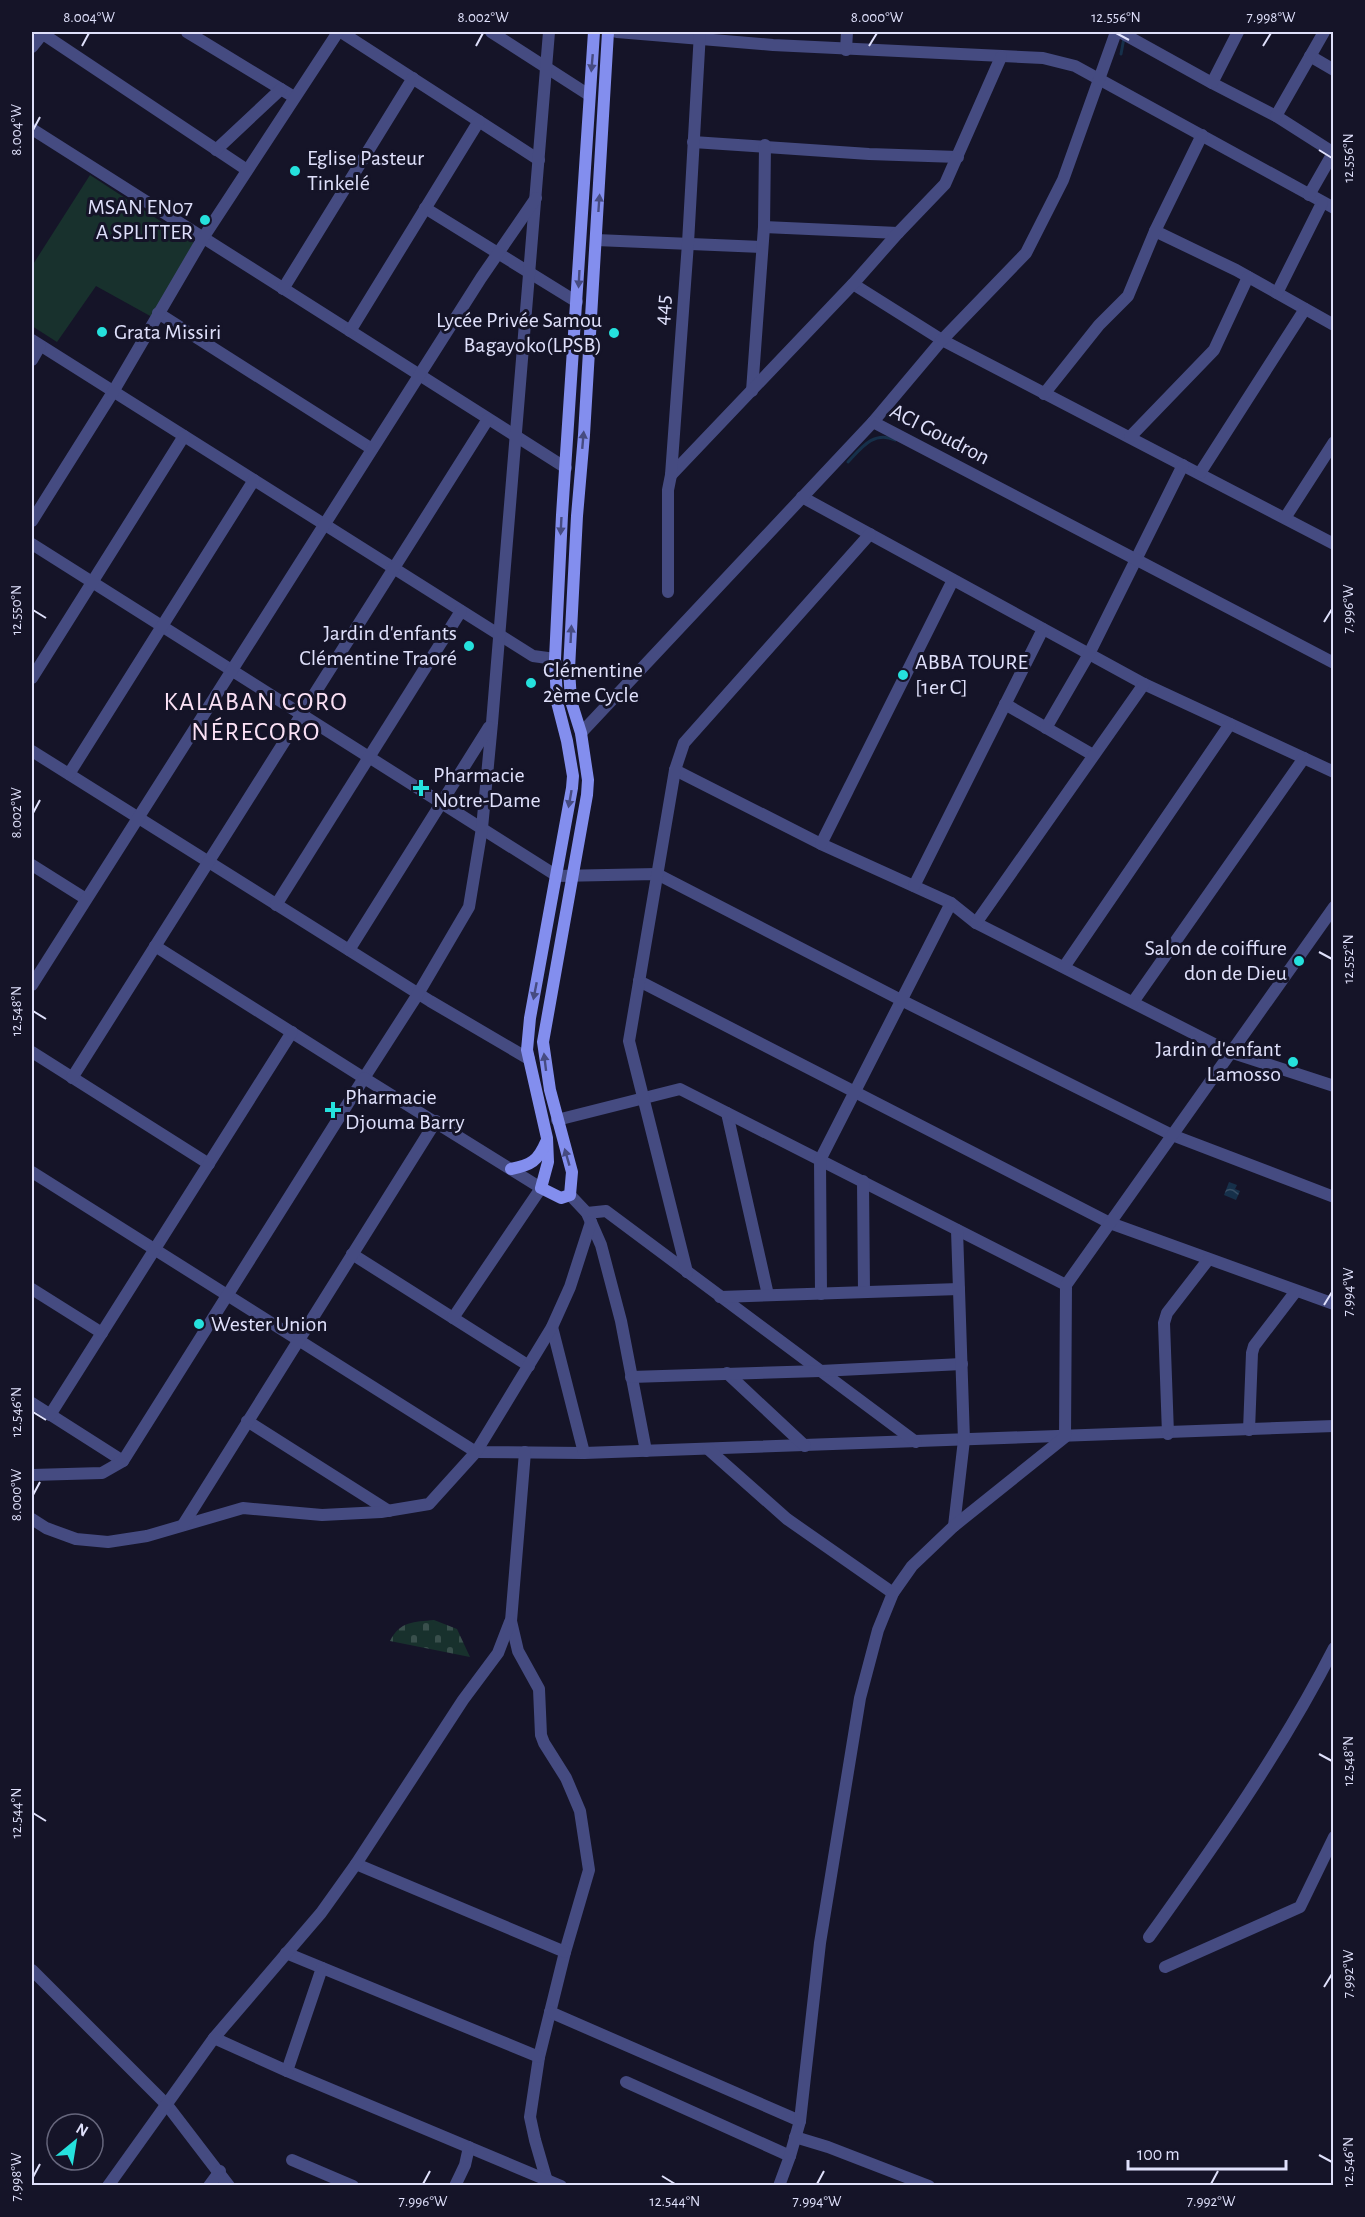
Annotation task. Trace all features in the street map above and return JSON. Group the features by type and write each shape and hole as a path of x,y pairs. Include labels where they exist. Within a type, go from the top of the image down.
{"main road":[{"path":"594,32 555,659 557,702 573,776 530,1018 527,1050 547,1138 548,1162 541,1188 561,1198 570,1195 572,1172 557,1120 543,1042 574,875 588,780 581,733 572,701 570,647 608,32"},
{"path":"511,1169 524,1167 533,1162 540,1155 547,1138"}],"street":[{"path":"32,46 42,32 247,170"},
{"path":"187,32 294,97"},
{"path":"32,521 113,392 203,238 339,32 539,160"},
{"path":"490,32 589,95"},
{"path":"32,1475 102,1473 123,1461 418,994 469,907 482,828 492,723 549,32"},
{"path":"617,32 699,35 846,50 1043,58 1075,66 1328,205 1277,293"},
{"path":"846,50 848,32"},
{"path":"873,422 942,340 1026,253 1063,180 1118,32 1276,116 1333,153 1309,195"},
{"path":"1212,83 1238,32"},
{"path":"1276,116 1324,32"},
{"name":"445","path":"668,592 668,490 672,475 688,243 699,35"},
{"path":"1310,56 1334,70"},
{"path":"672,475 945,184 1001,57"},
{"path":"283,289 413,78"},
{"path":"216,150 281,89"},
{"path":"350,331 478,121"},
{"path":"32,129 566,468"},
{"path":"1044,394 1100,325 1128,296 1155,231 1202,135"},
{"path":"693,142 765,145 869,154 958,157"},
{"path":"752,391 764,227 765,145"},
{"path":"32,985 372,449 536,196"},
{"path":"425,208 578,302"},
{"path":"764,227 898,233"},
{"path":"1155,231 1248,277 1334,325"},
{"path":"596,240 762,247"},
{"path":"1130,437 1214,350 1248,277"},
{"path":"853,284 942,340 1334,544"},
{"path":"1200,473 1305,309"},
{"path":"158,313 372,449"},
{"path":"32,360 36,343 533,656 555,659"},
{"path":"72,1078 488,419"},
{"name":"ACI Goudron","path":"567,741 581,733 873,422 1334,663"},
{"path":"32,678 184,436"},
{"path":"1285,518 1334,442"},
{"path":"1046,728 1089,654 1183,465"},
{"path":"69,774 254,480"},
{"path":"802,497 1144,684 1334,772"},
{"path":"687,1272 629,1041 675,770 684,743 870,534"},
{"path":"32,544 556,876 657,874 901,1000 1172,1135 1334,1197"},
{"path":"821,844 953,579"},
{"path":"276,904 461,611"},
{"path":"914,886 1043,629"},
{"path":"976,923 1144,684"},
{"path":"1005,704 1094,755"},
{"path":"349,950 492,723"},
{"path":"1064,967 1230,724"},
{"path":"32,751 418,994 529,1059"},
{"path":"1133,1002 1304,758"},
{"path":"675,770 821,844 951,903 976,923 1230,1052 1332,1083"},
{"path":"32,865 86,899"},
{"path":"821,1293 820,1160 951,903"},
{"path":"1065,1437 1066,1285 1334,907"},
{"path":"155,946 541,1188 453,1318"},
{"path":"639,981 1110,1223 1334,1304"},
{"path":"51,1415 292,1032"},
{"path":"32,1052 209,1164"},
{"path":"557,1120 680,1089 1066,1285"},
{"path":"728,1113 768,1295"},
{"path":"183,1525 436,1121"},
{"path":"32,1172 476,1452 584,1453 1168,1434 1334,1426"},
{"path":"862,1181 864,1292"},
{"path":"570,1195 589,1218 601,1245 621,1321 646,1451"},
{"path":"589,1218 606,1211 915,1442"},
{"path":"32,1519 46,1528 76,1539 108,1542 147,1536 243,1508 321,1515 389,1511 429,1504 476,1452 552,1327 570,1287 589,1218"},
{"path":"954,1526 964,1440 957,1230"},
{"path":"352,1254 529,1366"},
{"path":"1168,1434 1164,1323 1167,1313 1208,1260"},
{"path":"32,1289 102,1333"},
{"path":"720,1297 959,1289"},
{"path":"1249,1430 1254,1346 1296,1291"},
{"path":"552,1327 584,1453"},
{"path":"631,1377 962,1364"},
{"path":"727,1373 805,1446"},
{"path":"32,1403 123,1461"},
{"path":"247,1421 389,1511"},
{"path":"780,2185 800,2121 820,1943 860,1698 878,1630 893,1593 912,1566 954,1526 1065,1437"},
{"path":"708,1449 787,1519 893,1593"},
{"path":"108,2186 214,2038 321,1913 356,1864 457,1708 498,1653 511,1621 525,1452"},
{"path":"511,1621 518,1651 538,1689 541,1735 566,1778 580,1811 588,1853 589,1870 565,1952 539,2057 530,2117 545,2182"},
{"path":"1149,1937 1220,1836 1334,1648"},
{"path":"1165,1967 1300,1907 1334,1837"},
{"path":"356,1864 565,1952"},
{"path":"286,1953 539,2057"},
{"path":"287,2071 322,1968"},
{"path":"32,1970 167,2105 220,2171 229,2186"},
{"path":"550,2012 800,2121"},
{"path":"214,2038 470,2147 545,2182 561,2186"},
{"path":"626,2082 790,2156"},
{"path":"795,2137 828,2147 929,2186"},
{"path":"455,2186 470,2147"},
{"path":"291,2160 353,2186"},
{"path":"209,2186 220,2171"}],"green space":[{"path":"90,175 197,245 152,317 96,286 57,342 32,326 32,266"},
{"path":"434,1620 457,1629 470,1657 390,1641 403,1626 414,1622"}],"water":[{"path":"1229,1182 1237,1185 1235,1189 1240,1191 1236,1200 1224,1195"}],"waterway":[{"path":"1121,54 1124,38"},
{"path":"848,462 863,446 874,439 887,437 895,440"}],"place":[{"name":"Eglise Pasteur Tinkelé","path":"295,171"},
{"name":"MSAN EN07 A SPLITTER","path":"205,220"},
{"name":"Grata Missiri","path":"102,332"},
{"name":"Lycée Privée Samou Bagayoko(LPSB)","path":"614,333"},
{"name":"Jardin d'enfants Clémentine Traoré","path":"469,646"},
{"name":"ABBA TOURE [1er C]","path":"903,675"},
{"name":"Clémentine 2ème Cycle","path":"531,683"},
{"name":"Pharmacie Notre-Dame","path":"421,788"},
{"name":"Salon de coiffure don de Dieu","path":"1299,961"},
{"name":"Jardin d'enfant Lamosso","path":"1293,1062"},
{"name":"Pharmacie Djouma Barry","path":"333,1110"},
{"name":"Wester Union","path":"199,1324"}],"district":[{"name":"KALABAN CORO NÉRECORO","path":"256,717"}]}
